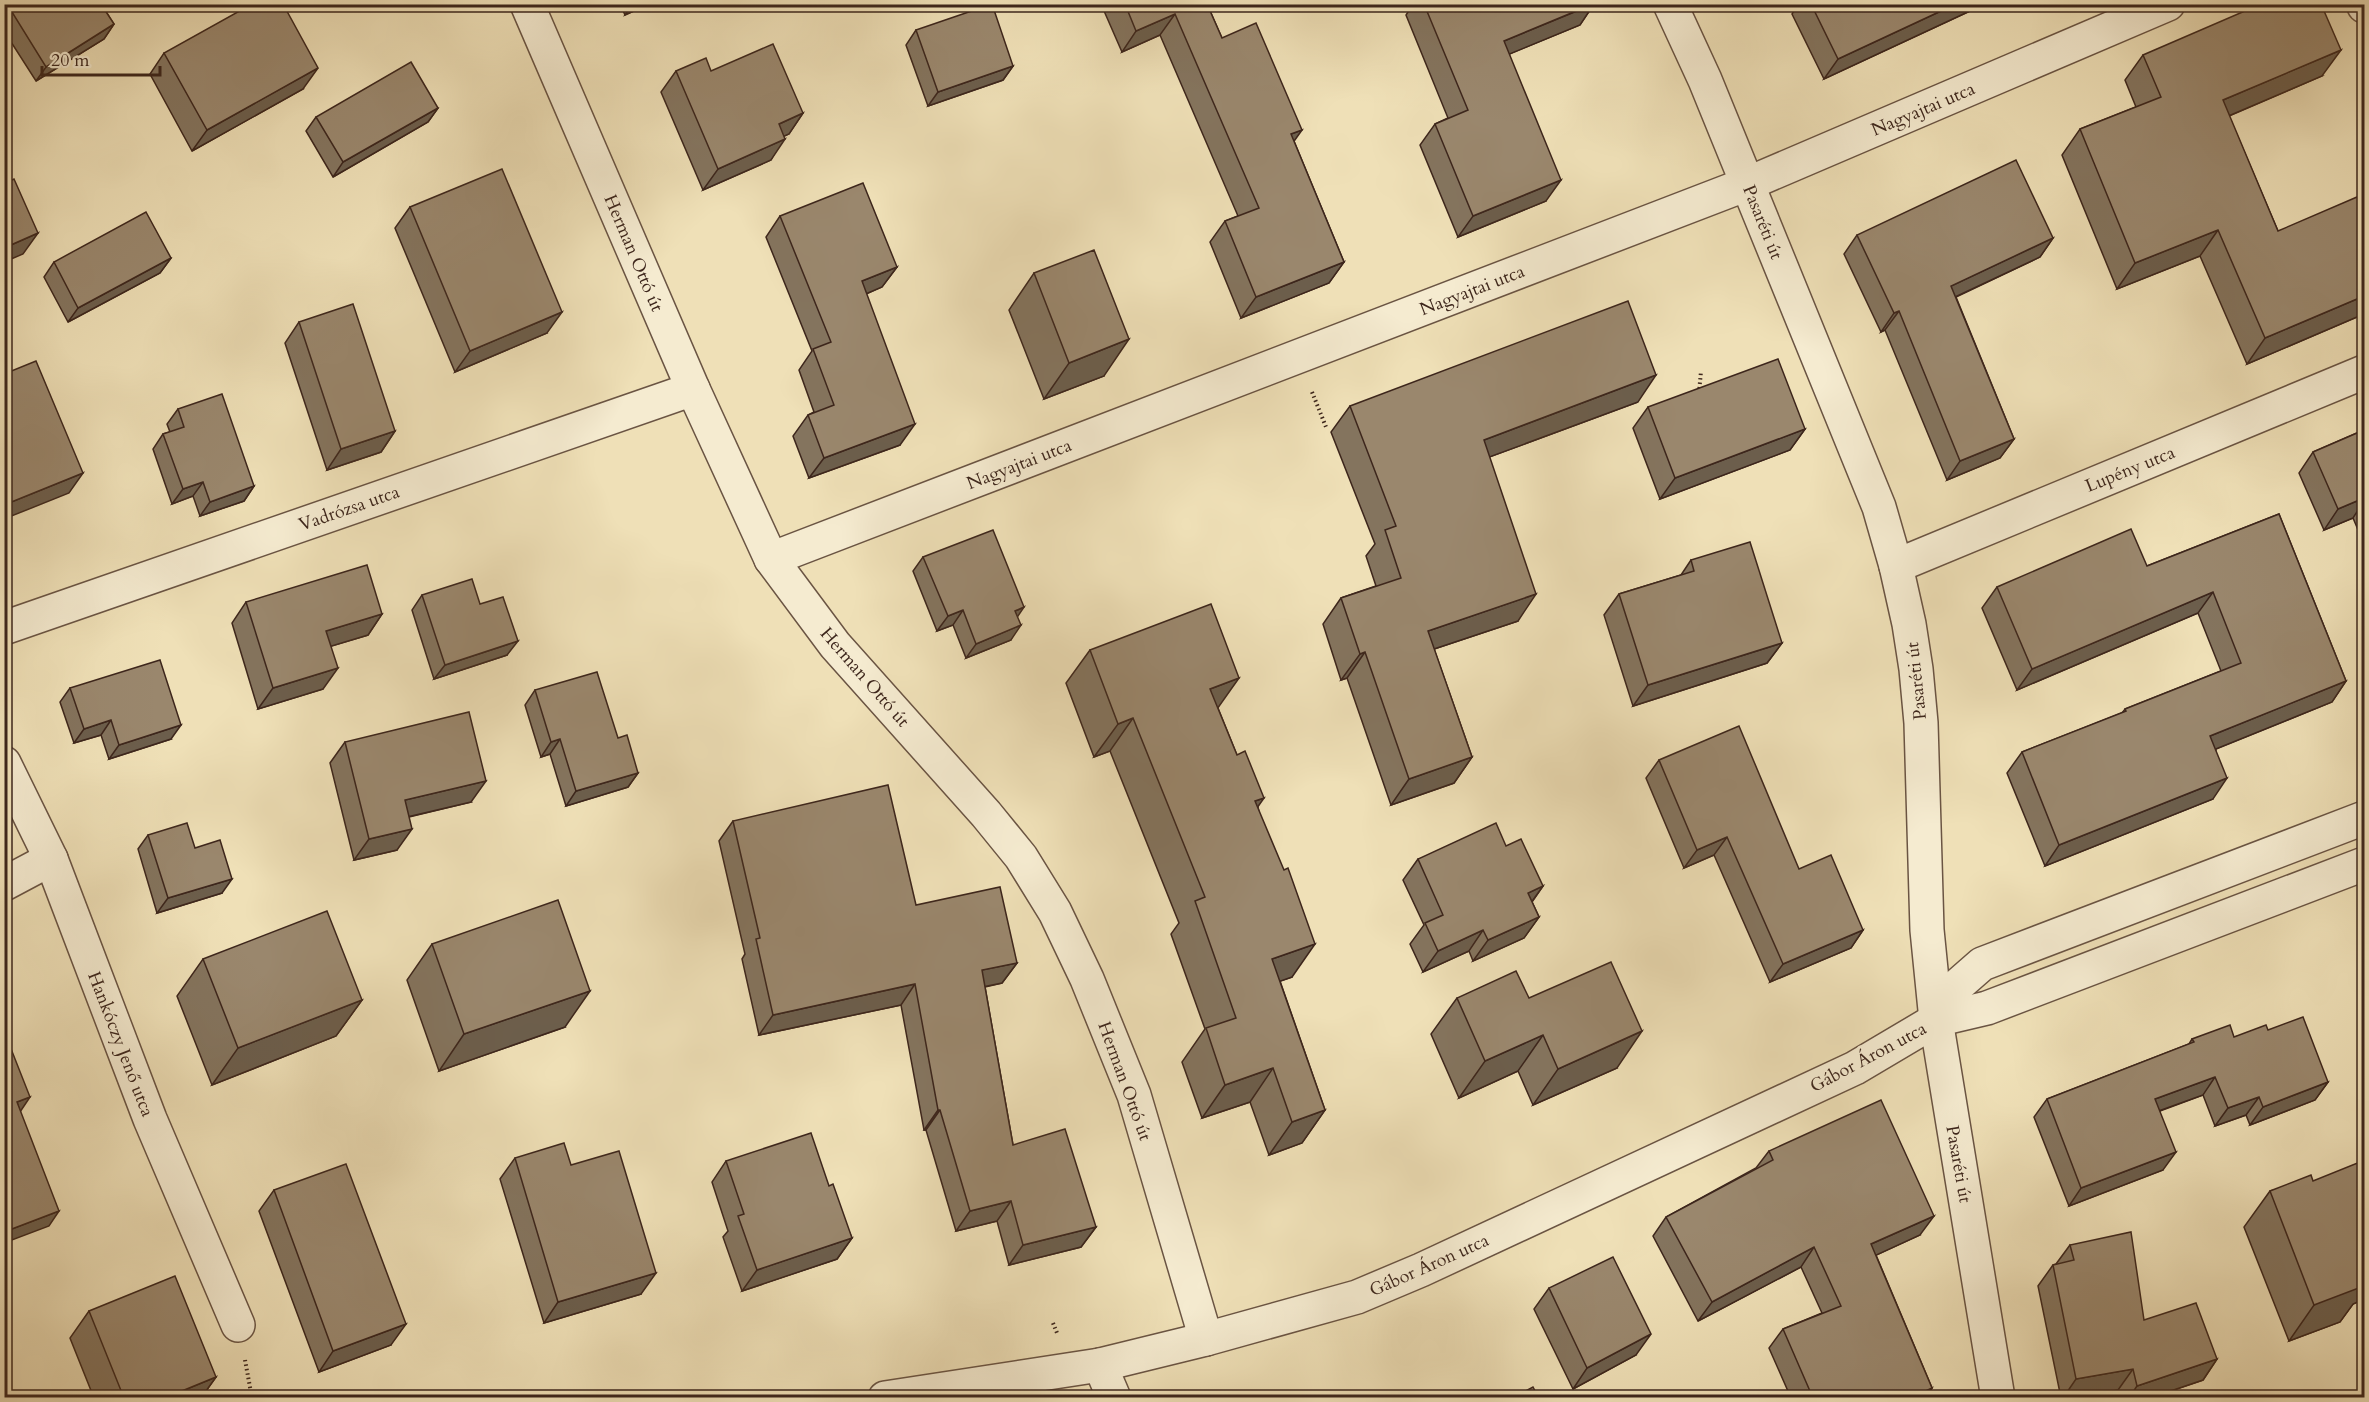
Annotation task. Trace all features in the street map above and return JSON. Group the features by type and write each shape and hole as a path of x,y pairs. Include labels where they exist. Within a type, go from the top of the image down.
{"street":[{"name":"Herman Ottó út","path":"527,4 693,389 771,559 835,645 1021,856 1055,912 1087,979 1134,1095 1206,1339"},
{"name":"Pasaréti út","path":"1670,4 1747,184 1878,507 1896,566 1909,624 1921,723 1927,930 1936,1020 1998,1398"},
{"name":"Nagyajtai utca","path":"771,559 1747,184 2168,4"},
{"name":"Lupény utca","path":"1896,566 2364,372"},
{"name":"Vadrózsa utca","path":"4,628 693,389"},
{"name":"Hankóczy Jenő utca","path":"4,763 51,859 150,1119 238,1325"},
{"name":"Gábor Áron utca","path":"1936,1020 1958,985 1982,964 2364,818"},
{"path":"2259,858 2274,898"},
{"path":"4,884 51,859"},
{"name":"Gábor Áron utca","path":"885,1398 1100,1365 1357,1298 1856,1068 1936,1020 1988,1008 2364,864"},
{"path":"1100,1365 1114,1398"}],"path":[{"path":"1701,371 1698,392 1703,402"}],"building":[{"path":"7,4 101,4 114,24 46,67"},
{"path":"252,4 283,4 318,68 207,130 164,53"},
{"path":"992,4 1013,66 938,92 916,30"},
{"path":"1125,4 1207,4 1222,38 1256,23 1302,130 1291,134 1344,262 1256,297 1225,221 1259,208 1175,14 1136,31"},
{"path":"1424,4 1593,4 1504,41 1561,180 1473,216 1435,124 1468,110"},
{"path":"1811,4 1956,4 1838,59"},
{"path":"2261,4 2321,4 2341,50 2223,100 2278,231 2364,194 2364,296 2265,338 2218,230 2135,263 2080,129 2161,97 2143,55"},
{"path":"773,44 803,113 779,124 785,139 718,169 676,71 706,58 711,71"},
{"path":"411,62 438,108 343,162 316,117"},
{"path":"2016,160 2053,238 1951,286 2014,439 1960,461 1899,311 1894,313 1857,235"},
{"path":"502,169 562,312 470,351 410,207"},
{"path":"14,179 38,233 4,248 4,184"},
{"path":"863,183 897,267 862,281 915,424 824,458 808,415 834,405 813,349 831,342 780,216"},
{"path":"146,212 171,258 78,308 54,262"},
{"path":"1094,250 1129,339 1069,363 1034,273"},
{"path":"1628,301 1656,375 1484,440 1536,594 1428,631 1472,757 1409,779 1365,652 1360,654 1341,598 1401,578 1385,530 1396,526 1350,406"},
{"path":"353,304 395,431 341,449 299,322"},
{"path":"1778,359 1805,429 1675,478 1648,407"},
{"path":"36,361 83,473 4,505 4,374"},
{"path":"222,394 254,486 210,502 203,482 183,489 163,434 184,427 178,409"},
{"path":"2364,430 2364,498 2338,509 2313,452"},
{"path":"2279,514 2346,681 2210,736 2227,778 2059,845 2022,752 2241,663 2213,592 2032,669 1997,587 2131,529 2147,566"},
{"path":"993,530 1024,607 1015,611 1021,625 976,644 963,610 948,616 923,557"},
{"path":"1750,542 1782,643 1648,685 1619,594 1694,571 1691,560"},
{"path":"367,565 382,614 326,631 338,668 273,688 246,602"},
{"path":"472,579 480,604 503,597 518,641 445,665 422,595"},
{"path":"1211,604 1239,678 1210,689 1237,755 1245,751 1264,798 1255,801 1284,870 1288,868 1315,944 1272,959 1325,1110 1292,1122 1273,1068 1225,1085 1206,1028 1236,1018 1195,901 1205,897 1133,718 1118,724 1090,650"},
{"path":"160,660 181,725 119,745 111,720 84,729 70,688"},
{"path":"597,672 618,738 627,735 638,773 576,791 560,739 551,742 535,690"},
{"path":"469,712 486,781 405,800 412,829 369,839 345,742"},
{"path":"1739,726 1799,869 1831,855 1863,930 1783,964 1727,837 1697,850 1659,760"},
{"path":"888,785 916,905 1000,887 1017,963 982,970 1013,1145 1065,1129 1096,1227 1023,1245 1011,1201 970,1211 940,1110 938,1110 915,984 773,1015 756,939 760,938 733,821"},
{"path":"187,823 195,848 220,840 232,879 168,898 148,835"},
{"path":"1496,823 1506,846 1521,839 1543,886 1528,893 1539,917 1488,940 1483,930 1438,951 1425,923 1443,915 1418,859"},
{"path":"558,900 590,991 464,1034 432,944"},
{"path":"327,911 362,1000 238,1048 203,959"},
{"path":"1611,962 1642,1031 1558,1069 1543,1035 1485,1061 1457,998 1516,971 1529,998"},
{"path":"2303,1017 2328,1082 2263,1107 2259,1097 2228,1108 2215,1077 2155,1099 2176,1152 2081,1188 2047,1099 2194,1042 2192,1039 2230,1025 2234,1037 2266,1025 2268,1030"},
{"path":"4,1031 30,1097 17,1102 59,1211 4,1232"},
{"path":"1881,1100 1934,1216 1871,1244 1932,1388 1911,1398 1813,1398 1783,1329 1841,1306 1814,1247 1712,1302 1666,1217 1773,1160 1769,1151"},
{"path":"811,1133 829,1186 833,1184 852,1238 757,1270 738,1216 744,1214 726,1161"},
{"path":"564,1143 571,1165 619,1151 656,1273 558,1302 515,1158"},
{"path":"2360,1162 2364,1173 2364,1273 2361,1274 2364,1286 2314,1305 2270,1191 2311,1175 2313,1181"},
{"path":"346,1164 406,1324 333,1351 274,1190"},
{"path":"2131,1232 2144,1320 2196,1303 2217,1359 2137,1386 2133,1369 2076,1379 2053,1265 2074,1260 2070,1245"},
{"path":"1613,1257 1651,1334 1587,1368 1549,1288"},
{"path":"175,1276 216,1377 177,1393 179,1398 124,1398 89,1311"},
{"path":"1533,1387 1539,1398 1513,1398"}]}
